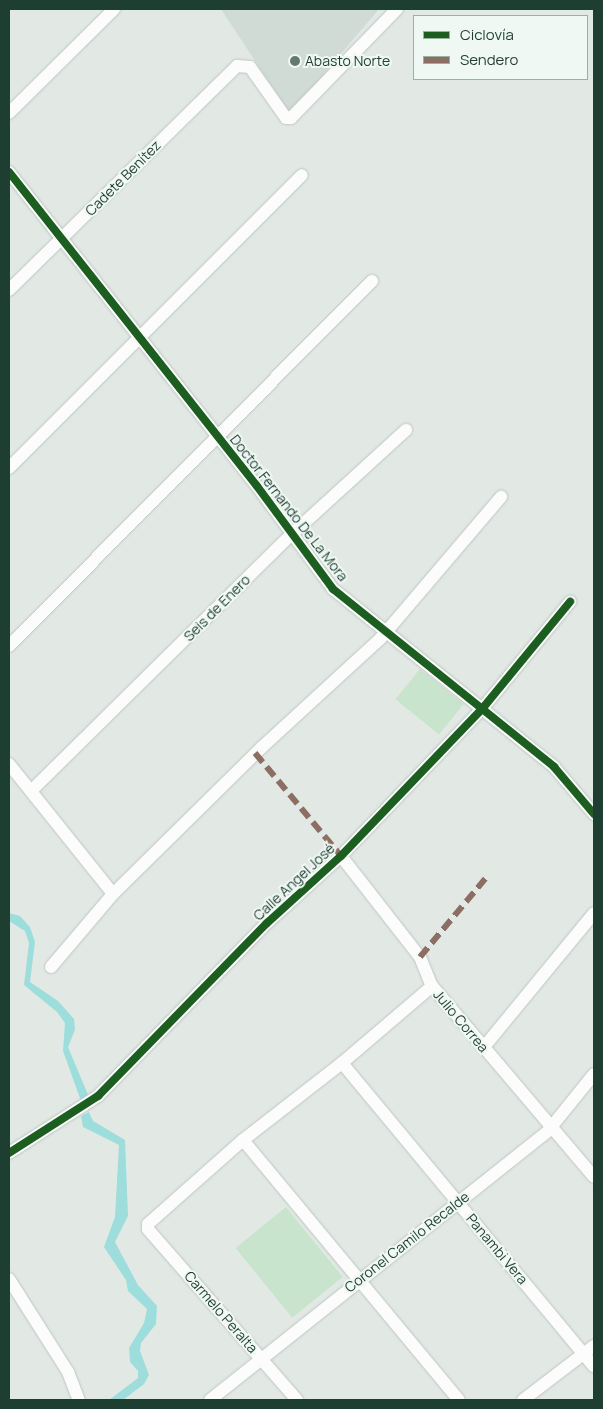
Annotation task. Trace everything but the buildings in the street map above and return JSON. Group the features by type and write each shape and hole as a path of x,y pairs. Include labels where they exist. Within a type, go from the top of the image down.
{"street":[{"path":"9,113 114,9"},
{"name":"Cadete Benítez","path":"9,290 237,66 250,67 286,118 291,118 397,9"},
{"name":"Doctor Fernando De La Mora","path":"9,172 216,435 333,589 554,767 594,814"},
{"path":"9,468 302,175"},
{"path":"9,646 216,435 372,281"},
{"name":"Seis de Enero","path":"31,791 291,535 406,430"},
{"path":"51,967 113,894 262,747 386,632 501,497"},
{"name":"Calle Angel José","path":"9,1153 98,1096 267,923 341,856 482,709 570,602"},
{"path":"9,764 113,894"},
{"name":"Julio Correa","path":"341,856 420,957 432,986 594,1177"},
{"path":"484,1047 594,913"},
{"path":"432,986 342,1063 243,1140 459,1400"},
{"name":"Panambi Vera","path":"342,1063 458,1202 589,1350 594,1366"},
{"name":"Coronel Camilo Recalde","path":"210,1400 551,1127 594,1074"},
{"name":"Carmelo Peralta","path":"243,1140 148,1224 148,1229 297,1400"},
{"path":"9,1279 68,1372 79,1400"},
{"path":"523,1400 589,1350"}],"shaded area":[{"name":"Abasto Norte","path":"221,9 379,9 290,114"}],"green space":[{"path":"420,669 464,704 439,735 395,699"},
{"path":"286,1207 343,1277 292,1318 235,1248"}],"water":[{"path":"9,913 20,916 30,927 35,942 30,982 58,1001 74,1019 75,1030 68,1047 89,1097 81,1101 63,1051 65,1023 57,1012 24,985 29,943 25,931 9,921"},
{"path":"89,1112 93,1121 125,1140 128,1216 115,1242 138,1285 157,1306 156,1324 141,1343 140,1351 149,1375 144,1384 123,1400 109,1400 138,1378 138,1371 130,1362 129,1348 144,1323 147,1309 128,1291 126,1280 104,1247 115,1217 119,1145 83,1127 81,1116"}],"marked path":[{"path":"255,753 341,856"},
{"path":"420,957 485,879"}],"cycle path":[{"path":"9,172 257,486 333,589 554,767 594,814"},
{"path":"9,1153 98,1096 267,923 341,856 482,709 570,602"}],"place":[{"name":"Abasto Norte","path":"295,61"}]}
